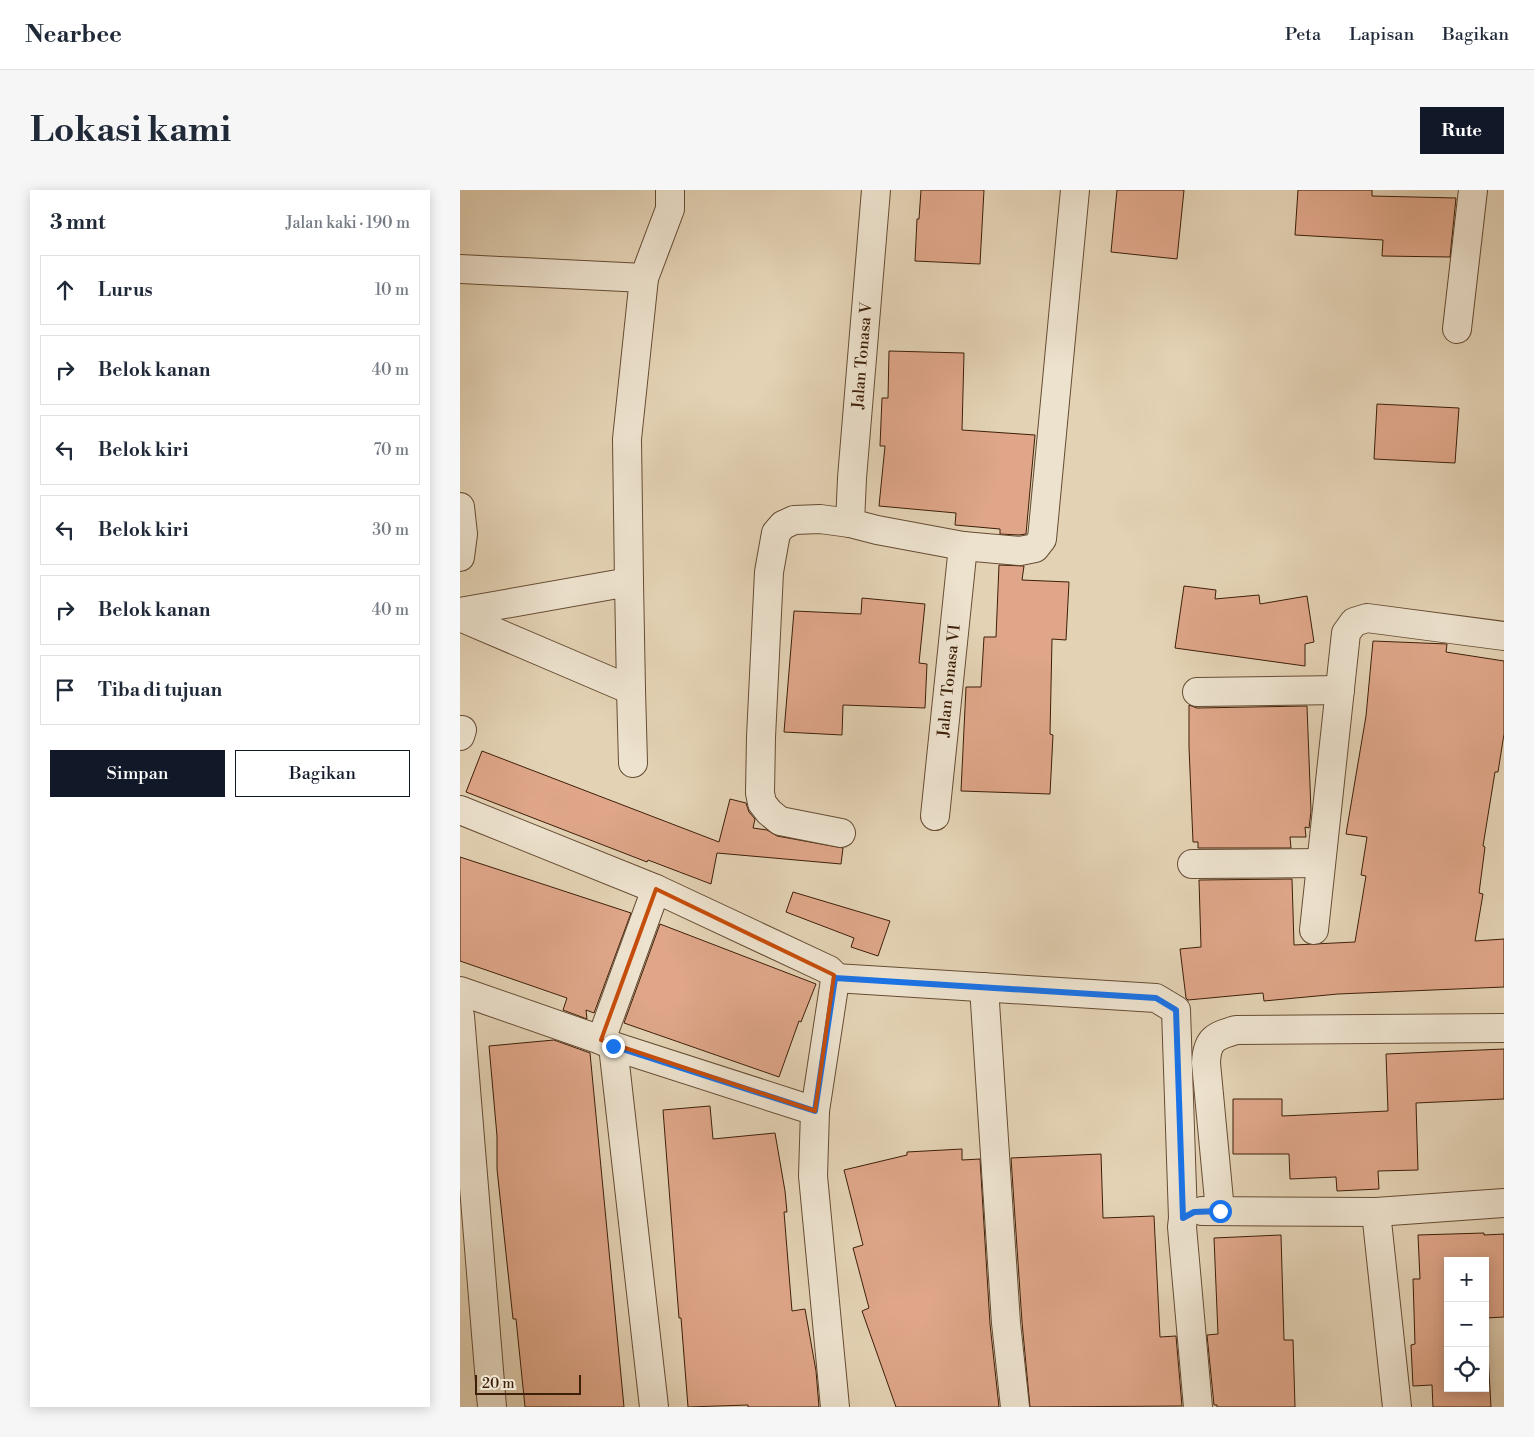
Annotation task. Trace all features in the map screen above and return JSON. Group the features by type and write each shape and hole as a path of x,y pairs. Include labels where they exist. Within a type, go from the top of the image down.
{"street":[{"path":"633,762 627,439 644,278 670,209 670,190"},
{"name":"Jalan Tonasa V","path":"850,523 852,478 876,190"},
{"path":"841,833 780,822 762,803 760,793 761,737 769,572 776,533 784,525 794,520 820,519 850,523 963,546 1020,551 1034,548 1042,538 1075,190"},
{"path":"1457,329 1472,190"},
{"path":"460,269 644,278"},
{"path":"460,507 463,534 460,557"},
{"name":"Jalan Tonasa VI","path":"935,816 963,546"},
{"path":"460,612 629,582"},
{"path":"460,617 631,690"},
{"path":"1314,930 1346,632 1354,622 1367,618 1504,636"},
{"path":"1197,692 1340,690"},
{"path":"460,810 656,889 834,974 835,978 815,1111 813,1176 835,1407"},
{"path":"1192,864 1322,863"},
{"path":"654,1407 607,1043 656,889"},
{"path":"835,978 1156,998 1176,1010 1182,1227 1198,1407"},
{"path":"984,987 1006,1313 1015,1407"},
{"path":"460,991 607,1043 815,1111"},
{"path":"460,1016 492,1407"},
{"path":"1220,1211 1206,1063 1206,1048 1213,1040 1236,1030 1504,1028"},
{"path":"1183,1218 1194,1212 1376,1212 1504,1202"},
{"path":"1376,1212 1397,1407"}],"highlighted area":[{"path":"656,889 834,975 815,1111 601,1040"}],"building":[{"path":"921,190 984,190 980,264 915,261 917,219 919,219"},
{"path":"1117,190 1184,190 1177,259 1111,252"},
{"path":"1298,190 1372,190 1372,196 1456,198 1450,257 1382,256 1383,240 1295,235"},
{"path":"889,351 964,353 962,430 1035,435 1026,534 1000,534 1000,529 955,525 956,513 879,506 885,446 880,446 882,398 888,398"},
{"path":"1377,404 1459,408 1455,463 1374,459"},
{"path":"999,565 1024,566 1022,580 1069,582 1066,640 1052,639 1050,734 1053,735 1050,794 961,791 966,687 981,687 984,637 996,637"},
{"path":"1184,586 1216,590 1215,599 1259,595 1260,604 1307,596 1314,642 1305,644 1305,666 1175,648"},
{"path":"862,598 925,604 919,663 927,664 925,708 843,705 842,735 784,732 794,611 861,614"},
{"path":"1373,641 1447,644 1446,652 1504,661 1504,734 1498,772 1495,772 1483,846 1485,847 1479,893 1483,894 1475,941 1504,939 1504,987 1338,994 1264,1001 1263,993 1188,1000 1186,998 1180,949 1201,947 1199,880 1292,879 1294,945 1355,942 1366,876 1361,875 1367,837 1346,834 1366,716"},
{"path":"1189,705 1197,708 1307,706 1311,811 1309,828 1305,827 1306,837 1290,837 1291,848 1198,848 1198,842 1193,842"},
{"path":"482,751 719,842 730,799 746,803 749,812 755,819 753,828 767,830 777,836 843,848 841,864 717,853 711,884 648,860 647,862 466,792"},
{"path":"460,857 631,913 594,1013 586,1010 587,1019 563,1010 567,998 460,961"},
{"path":"793,892 890,921 878,956 851,947 854,938 786,912"},
{"path":"660,924 816,984 801,1022 799,1021 779,1077 624,1023"},
{"path":"554,1040 590,1053 624,1407 525,1407 516,1319 513,1319 497,1169 497,1136 489,1046"},
{"path":"1504,1049 1504,1099 1416,1103 1418,1170 1378,1171 1379,1189 1337,1191 1336,1177 1290,1179 1289,1154 1233,1154 1233,1099 1282,1099 1282,1116 1388,1111 1386,1054"},
{"path":"710,1106 713,1139 775,1133 785,1191 787,1212 784,1212 792,1311 805,1309 816,1371 819,1407 748,1407 748,1405 688,1407 681,1318 679,1318 663,1110"},
{"path":"962,1149 962,1160 980,1159 990,1324 999,1407 896,1407 862,1311 869,1308 853,1248 863,1245 844,1170 907,1155 907,1152"},
{"path":"1101,1154 1103,1218 1154,1216 1160,1337 1176,1336 1182,1406 1030,1407 1022,1322 1011,1158"},
{"path":"1504,1234 1504,1317 1489,1318 1489,1257 1444,1257 1444,1392 1489,1392 1489,1371 1491,1407 1433,1407 1432,1385 1413,1386 1411,1345 1415,1344 1413,1279 1420,1279 1418,1235"},
{"path":"1281,1235 1284,1340 1293,1340 1295,1407 1217,1407 1217,1405 1214,1405 1207,1335 1218,1334 1214,1238"}],"route":[{"path":"613,1046 815,1111 835,978 1156,998 1176,1010 1183,1218 1194,1212 1220,1211"}]}
